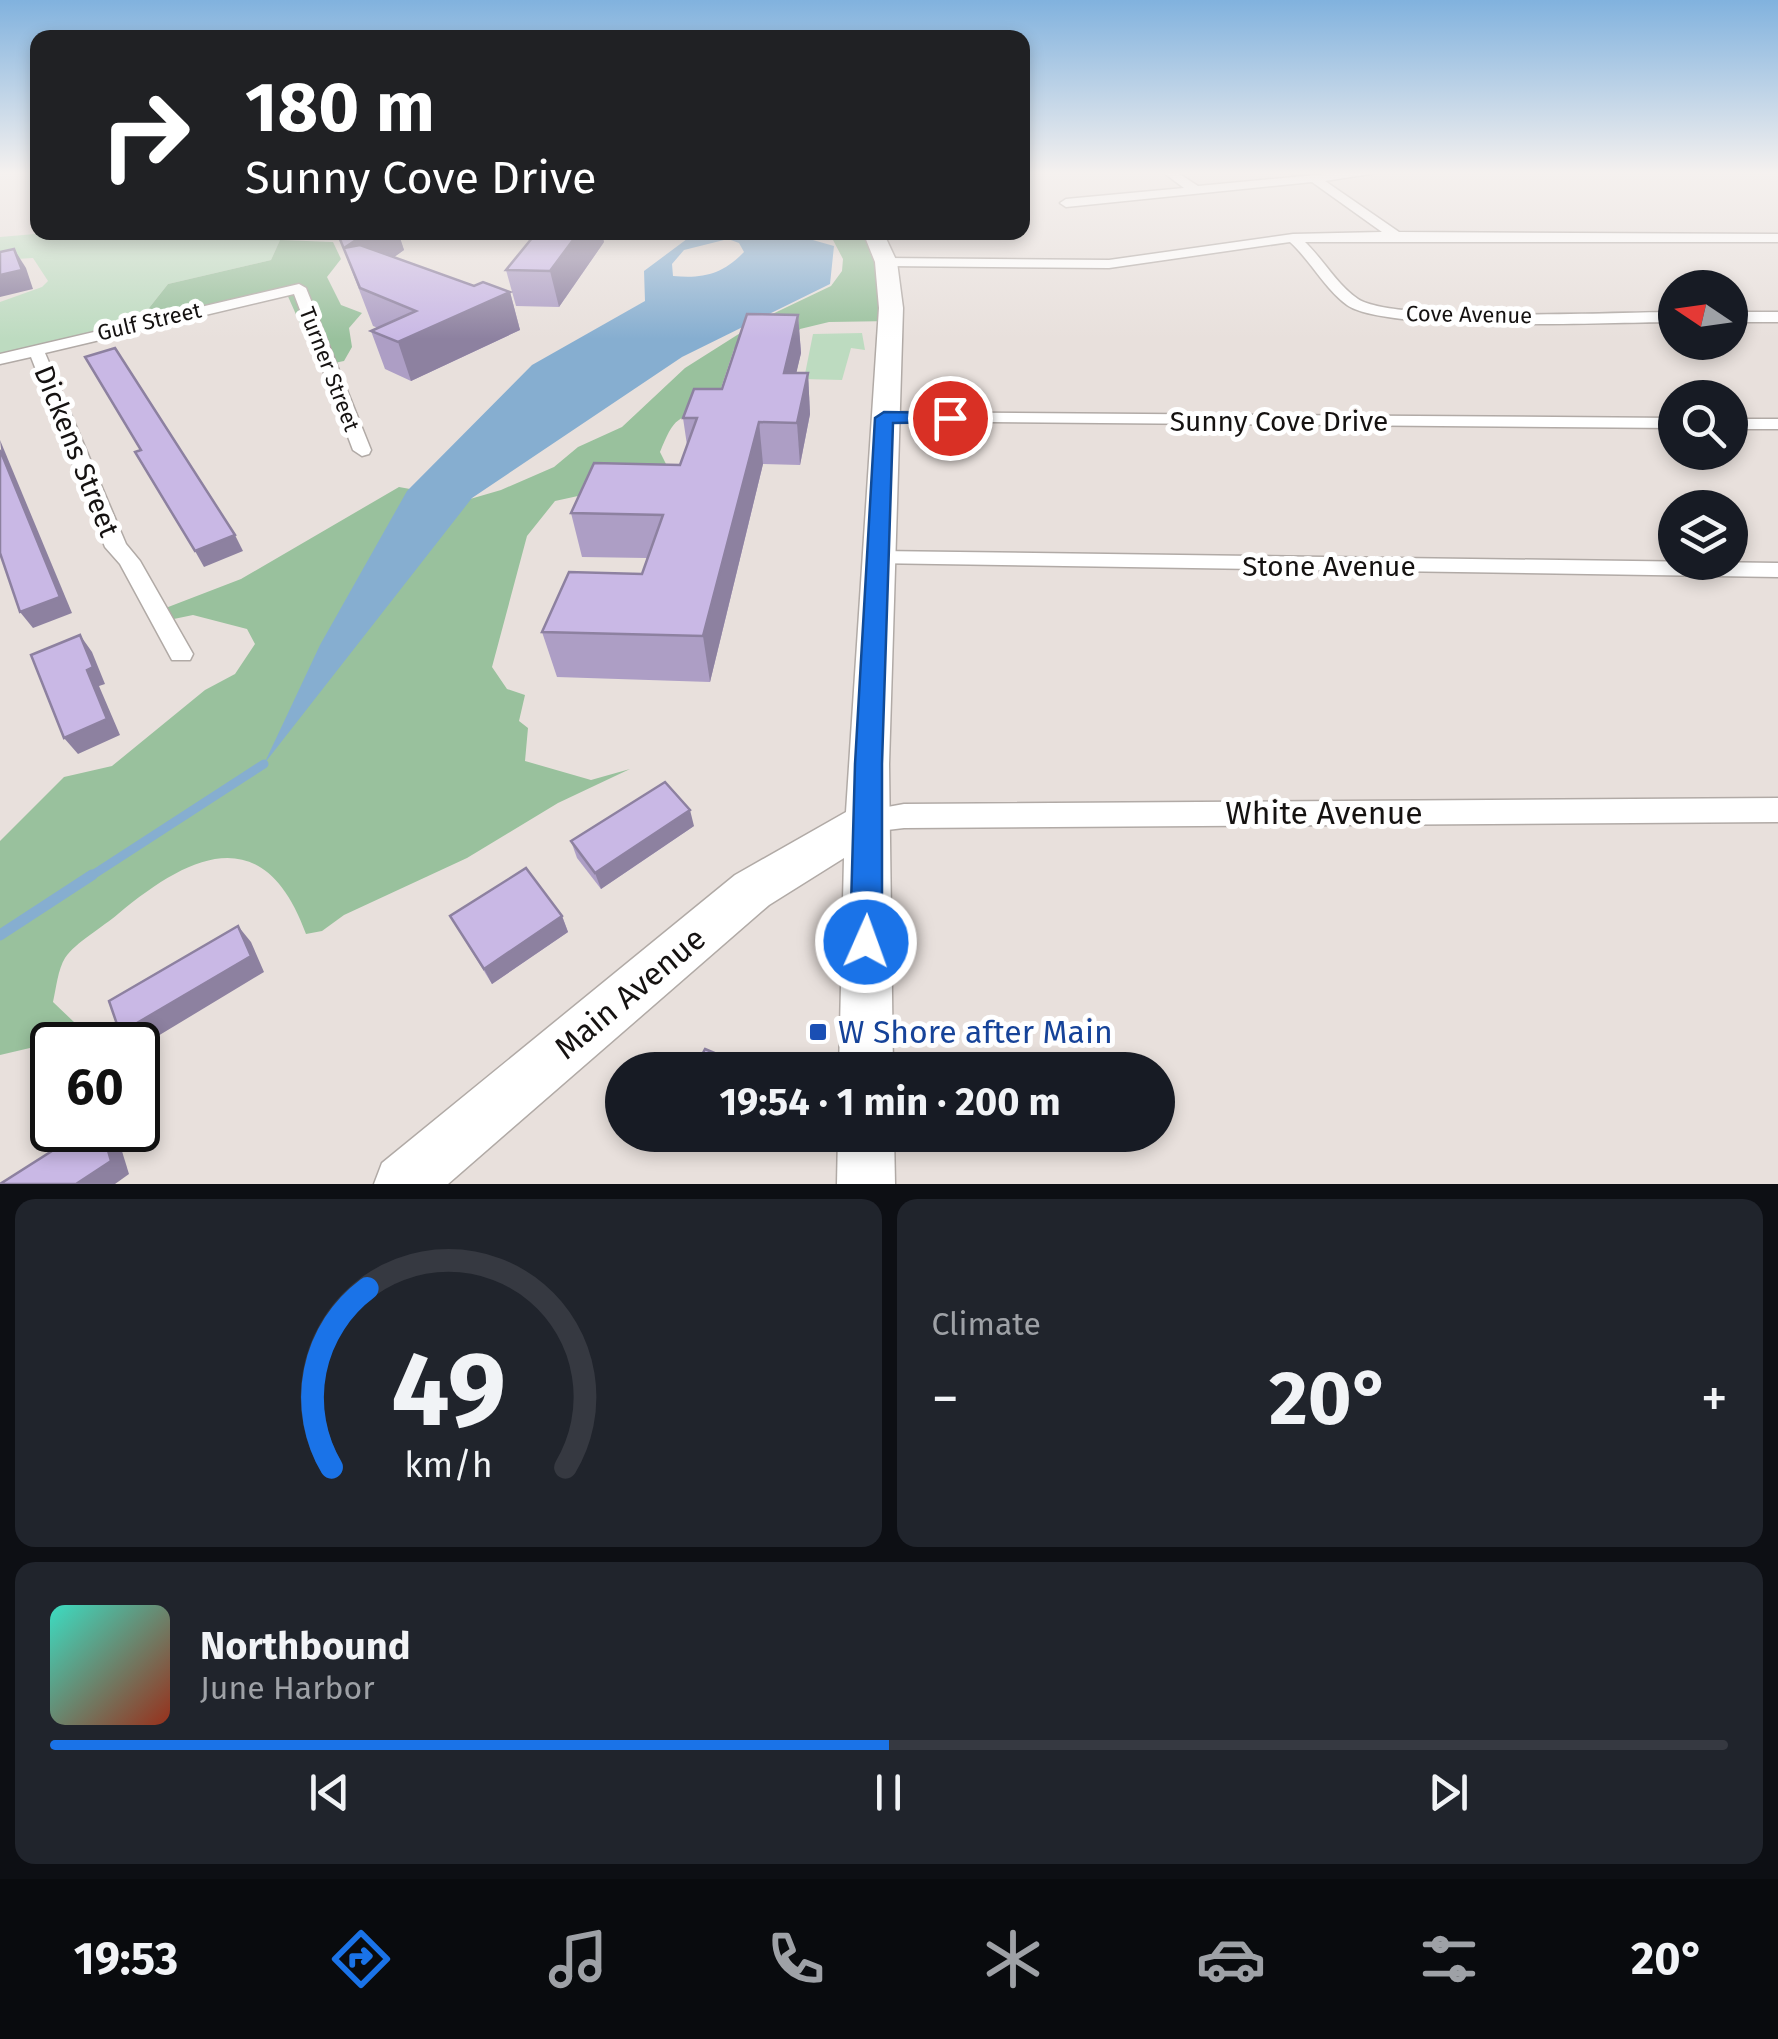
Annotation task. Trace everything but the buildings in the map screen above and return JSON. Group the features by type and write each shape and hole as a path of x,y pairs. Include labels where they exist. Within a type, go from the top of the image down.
{"main road":[{"path":"866,1052 870,820 891,308 886,262 876,240"},
{"name":"Main Avenue","path":"403,1184 752,890 870,820"},
{"path":"866,1152 866,1184"}],"street":[{"path":"1385,228 1396,236"},
{"path":"1197,234 1220,250"},
{"path":"886,262 1109,264 1293,238 1778,238"},
{"name":"Cove Avenue","path":"1293,238 1339,283 1348,298 1372,310 1431,315 1658,316"},
{"name":"Gulf Street","path":"0,359 299,288"},
{"name":"Turner Street","path":"299,288 362,450"},
{"path":"1748,317 1778,317"},
{"name":"Dickens Street","path":"36,350 116,548 129,561 181,654"},
{"name":"Sunny Cove Drive","path":"884,418 1658,423"},
{"path":"1748,424 1778,424"},
{"name":"Stone Avenue","path":"879,558 1778,570"},
{"name":"White Avenue","path":"870,820 904,816 1778,810"}],"green space":[{"path":"0,237 280,240 271,260 168,284 138,322 0,358 0,302 42,287 48,281 33,258 0,260"},
{"path":"280,240 333,242 341,259 327,277 341,305 362,313 349,328 352,347 344,361 319,366 286,292 138,322 168,284 271,260"},
{"path":"833,240 882,240 892,321 829,322 800,329 791,343 742,343 734,349 713,412 684,417 673,425 660,452 668,468 595,484 578,496 555,501 527,536 492,667 507,689 525,695 519,721 528,728 525,761 591,780 630,769 558,803 467,858 344,915 322,931 306,934 289,898 270,874 248,861 225,858 200,863 173,875 83,940 65,958 53,1002 74,1022 30,1022 30,1048 0,1055 0,841 64,777 112,766 205,690 235,674 255,644 247,629 193,615 169,620 163,609 241,579 399,487 421,491 446,506 501,490 554,467 578,447 622,427 685,368 764,318 831,286 842,271 843,259"},
{"path":"862,333 865,350 851,348 842,380 804,379 813,334"}],"water":[{"path":"686,240 724,240 684,250 672,264 673,276 703,276 720,270 744,252 739,243 731,240 813,240 834,246 830,284 682,357 472,498 264,764 320,645 407,491 532,365 645,301 644,271"}],"waterway":[{"path":"88,878 264,764"},
{"path":"0,935 92,875"}],"place":[{"name":"W Shore after Main","path":"818,1032"}],"route":[{"path":"866,942 868,764 884,418 950,418"}]}
